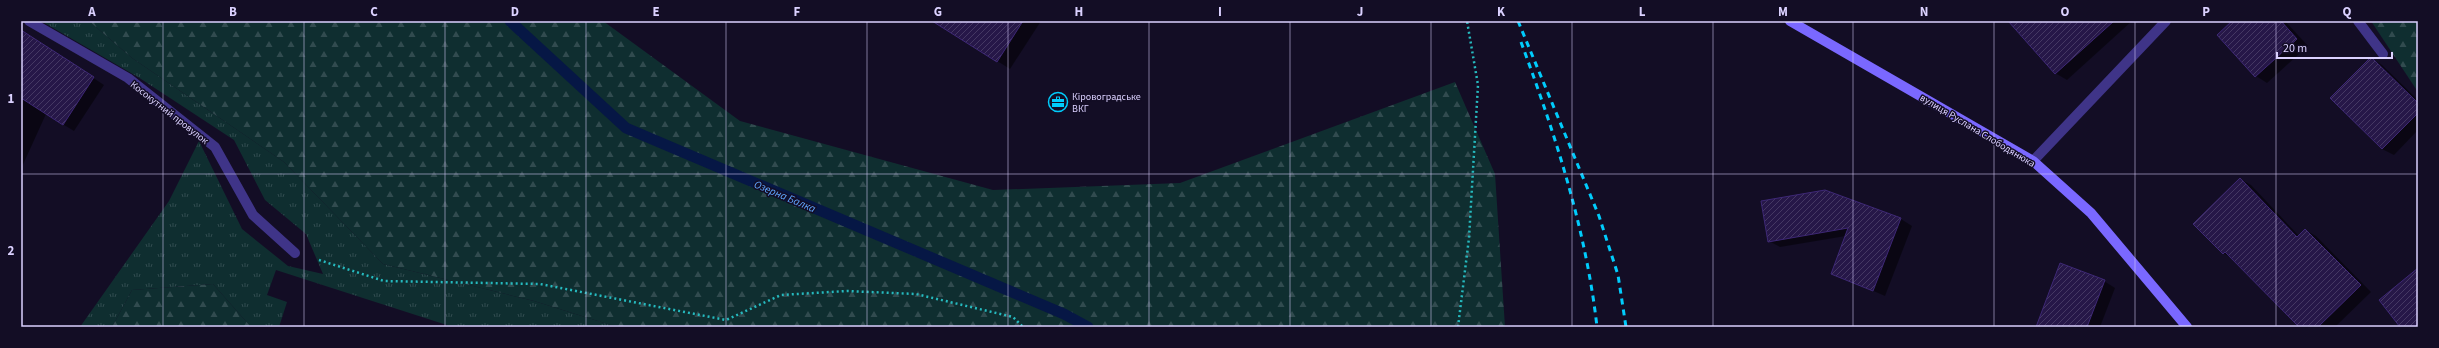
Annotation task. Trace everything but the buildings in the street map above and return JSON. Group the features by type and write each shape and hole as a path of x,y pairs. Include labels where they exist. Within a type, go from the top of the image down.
{"main road":[{"name":"вулиця Руслана Слободянюка","path":"1790,21 2033,161 2091,213 2188,327"}],"street":[{"name":"Косокутний провулок","path":"29,21 128,78 215,147 253,215 295,253"},
{"path":"2033,161 2052,143 2166,21"},
{"path":"2358,21 2383,54"}],"path":[{"path":"1458,327 1469,238 1478,85 1467,21"},
{"path":"295,253 384,281 540,284 726,320 781,295 847,291 916,294 1013,317 1023,327"}],"green space":[{"path":"41,21 89,21 132,58 284,162 383,264 534,301 617,327 453,327 276,270 267,295 287,302 279,327 251,327 213,284 132,290 112,327 80,327 169,201 199,141 242,229 288,266 323,274 306,234 265,200 234,140 138,77"},
{"path":"89,21 603,21 740,121 993,190 1180,183 1455,82 1495,174 1505,327 617,327 534,301 383,264 284,162 132,58"},
{"path":"2371,21 2418,21 2418,92"},
{"path":"213,284 251,327 112,327 132,290"}],"waterway":[{"name":"Озерна Балка","path":"510,21 626,128 1064,314 1088,327"}],"railway":[{"path":"1518,21 1599,216 1618,275 1626,327"},
{"path":"1521,42 1546,112 1568,182 1585,254 1597,327"}],"place":[{"name":"Кіровоградське ВКГ","path":"1058,102"}]}
